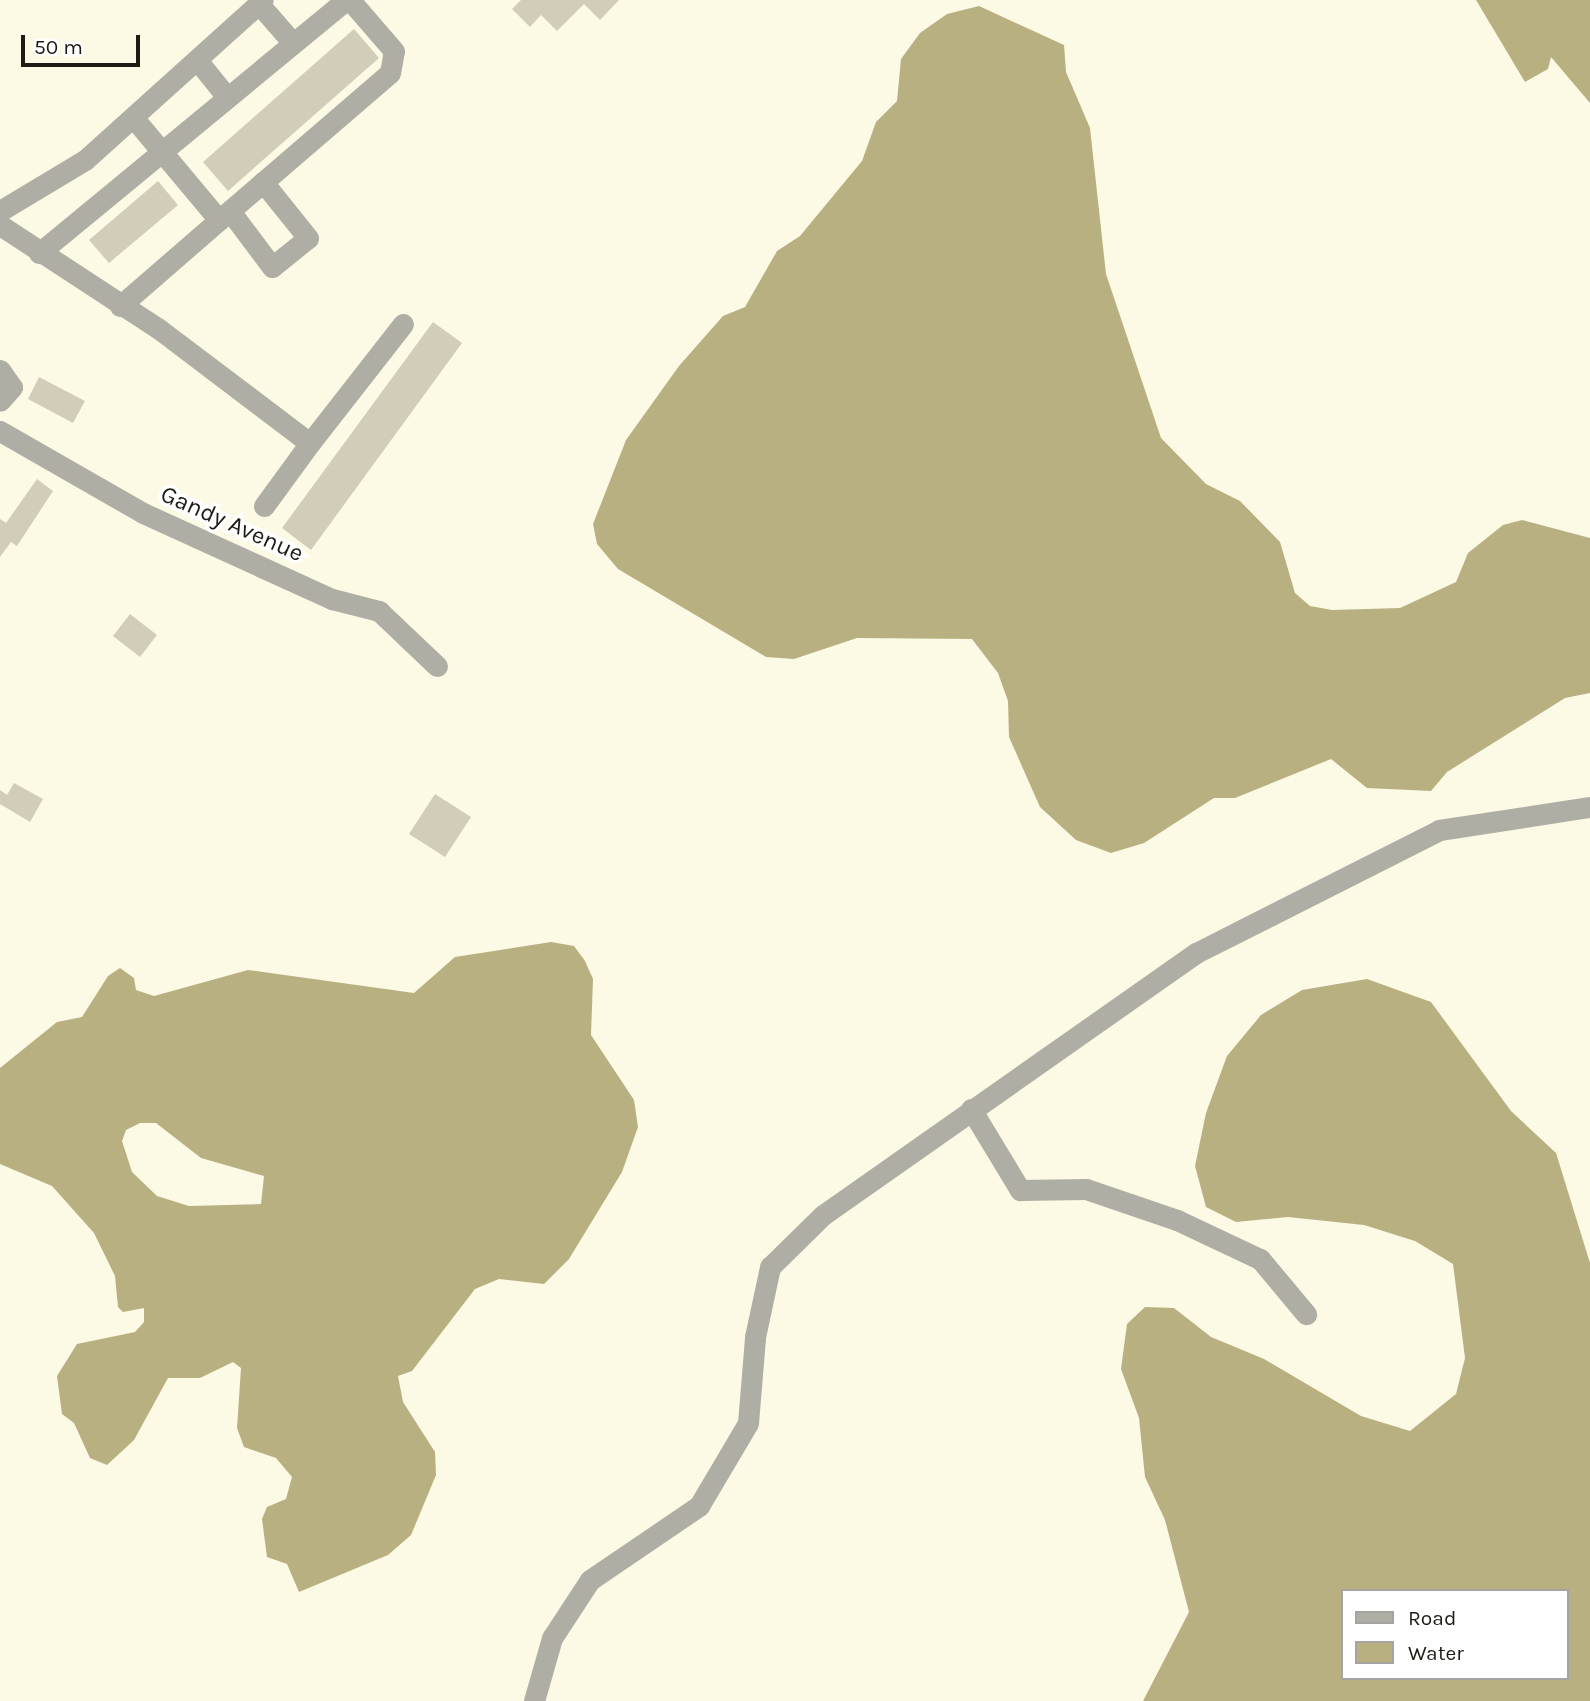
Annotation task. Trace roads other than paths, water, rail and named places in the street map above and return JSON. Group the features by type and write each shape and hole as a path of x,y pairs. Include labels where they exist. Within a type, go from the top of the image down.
{"street":[{"path":"39,253 292,42 348,0 394,51 390,73 120,306"},
{"path":"0,211 85,160 261,2 292,42"},
{"path":"197,60 227,97"},
{"path":"133,117 162,152 272,267 308,238 263,183"},
{"path":"0,225 120,306 310,443"},
{"path":"264,506 403,324"},
{"name":"Gandy Avenue","path":"0,431 143,513 332,598 379,611 437,666"},
{"path":"534,1701 552,1638 590,1580 699,1506 747,1423 755,1337 771,1267 823,1215 1196,953 1439,830 1590,807"},
{"path":"971,1109 1020,1190 1086,1189 1177,1220 1260,1259 1306,1314"}],"water":[{"path":"1476,0 1590,0 1590,103 1551,57 1548,69 1525,82"},
{"path":"979,6 1064,45 1066,72 1090,128 1106,274 1161,438 1206,484 1240,501 1280,542 1295,593 1310,606 1332,610 1400,608 1456,582 1468,553 1503,525 1522,520 1590,538 1590,693 1565,698 1447,772 1431,791 1367,788 1331,759 1235,798 1214,798 1144,843 1111,853 1076,840 1040,807 1009,737 1008,701 998,673 972,639 857,638 794,659 766,657 618,569 597,544 593,524 626,440 679,366 723,316 745,307 777,251 800,236 862,161 876,122 897,101 901,59 920,33 947,14"},
{"path":"551,942 574,946 593,979 591,1035 634,1100 638,1127 622,1172 569,1259 544,1284 499,1279 475,1289 412,1371 398,1376 403,1402 435,1452 436,1475 411,1535 388,1555 299,1592 287,1564 267,1557 262,1519 267,1507 286,1499 292,1477 276,1458 244,1447 237,1428 241,1368 233,1362 200,1378 168,1378 134,1440 107,1465 90,1458 74,1423 62,1414 57,1376 77,1344 135,1332 144,1322 144,1308 123,1312 118,1307 115,1276 94,1233 52,1186 0,1164 0,1068 57,1022 82,1017 108,976 120,968 134,978 136,990 154,996 248,970 414,993 455,957","holes":["140,1123 156,1123 201,1158 264,1176 261,1204 189,1206 157,1196 132,1172 122,1141 126,1130"]},
{"path":"1367,979 1431,1002 1511,1111 1556,1153 1590,1263 1590,1701 1143,1701 1189,1612 1165,1520 1145,1477 1139,1418 1121,1369 1127,1324 1145,1307 1174,1308 1211,1337 1264,1359 1361,1416 1410,1431 1456,1394 1465,1358 1453,1264 1415,1241 1364,1225 1288,1217 1236,1222 1206,1207 1195,1166 1206,1113 1227,1056 1261,1015 1302,990"}]}
